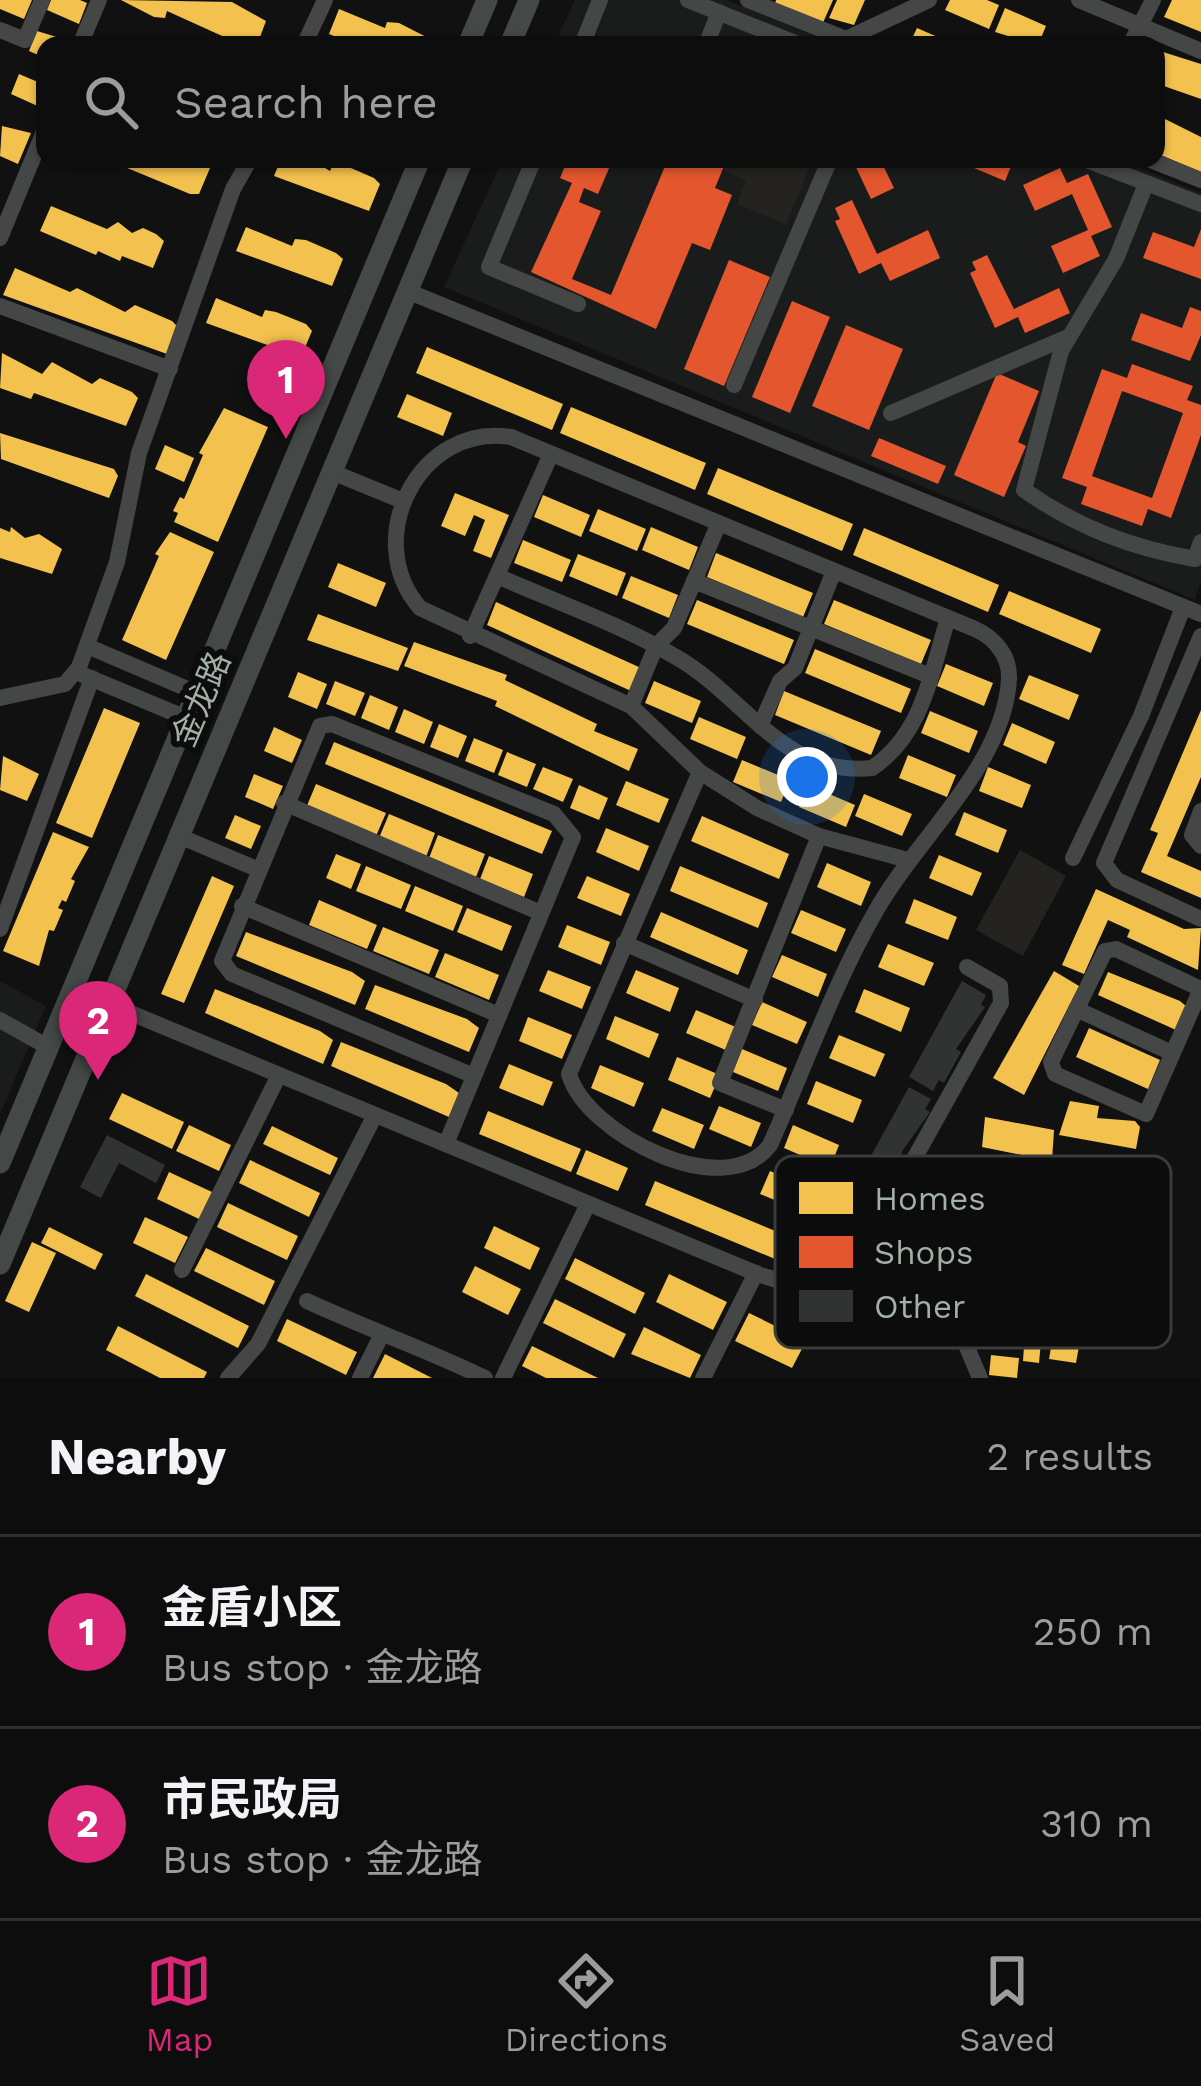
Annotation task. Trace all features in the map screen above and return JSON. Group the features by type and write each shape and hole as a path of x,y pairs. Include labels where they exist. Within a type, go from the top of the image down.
{"main road":[{"path":"472,36 487,0"},
{"path":"514,36 529,0"},
{"name":"金龙路","path":"0,1163 416,168"},
{"name":"金龙路","path":"0,1264 459,168"}],"street":[{"path":"0,30 25,40 42,0"},
{"path":"84,36 99,0"},
{"path":"308,36 325,0"},
{"path":"586,36 600,0"},
{"path":"688,0 778,36"},
{"path":"865,36 929,0"},
{"path":"1079,0 1165,36"},
{"path":"1134,36 1154,0"},
{"path":"759,2 840,36"},
{"path":"710,36 719,12"},
{"path":"1165,36 1201,51"},
{"path":"0,238 36,151"},
{"path":"1165,166 1201,180"},
{"path":"0,929 117,562 139,453 243,168"},
{"path":"529,168 489,267 578,304"},
{"path":"734,385 826,168"},
{"path":"1106,168 1201,204"},
{"path":"1146,184 1116,260 1056,365 1024,490 1081,526 1132,546 1195,560 1201,542"},
{"path":"407,291 1192,612 1073,857"},
{"path":"0,306 170,369"},
{"path":"891,412 1069,336"},
{"path":"700,772 572,1059 572,1084 588,1112 608,1128 701,1168 726,1170 765,1152 874,914 975,766 1009,683 1005,658 994,641 948,618 511,437 468,438 438,455 403,501 395,547 407,591 428,614 631,706 700,772 758,808 819,836 908,860"},
{"path":"470,636 550,454"},
{"path":"332,472 403,501"},
{"path":"631,706 656,646 674,628 719,524"},
{"path":"760,726 811,628 834,571"},
{"path":"497,576 681,659 808,761 836,769 872,768 910,732 948,618"},
{"path":"694,580 930,676"},
{"path":"1201,637 1104,863 1117,880 1201,919"},
{"path":"87,646 197,693"},
{"path":"0,698 65,685 84,675"},
{"path":"84,675 186,718"},
{"path":"1183,687 1201,694"},
{"path":"446,1144 573,837 554,814 332,724 313,733 222,954 228,971 474,1076"},
{"path":"284,803 541,913"},
{"path":"1201,811 1192,835 1201,846"},
{"path":"179,836 257,868"},
{"path":"786,1110 720,1082 819,836"},
{"path":"242,905 499,1016"},
{"path":"624,943 755,1000"},
{"path":"1109,949 1201,989 1146,1114 1064,1081 1051,1062 1076,1009 1109,949"},
{"path":"916,1156 1001,1003 1000,986 967,968"},
{"path":"109,1004 775,1279"},
{"path":"1076,1009 1172,1053"},
{"path":"0,1020 48,1047"},
{"path":"182,1270 279,1075"},
{"path":"228,1378 258,1343 374,1115"},
{"path":"502,1378 588,1204"},
{"path":"704,1378 756,1274"},
{"path":"308,1301 381,1336 400,1336 485,1378"},
{"path":"360,1378 381,1336"},
{"path":"967,1348 980,1378"}],"shaded area":[{"path":"575,0 727,0 815,36 558,36"},
{"path":"499,168 1139,168 1201,193 1201,581 1195,600 444,287"},
{"path":"809,168 786,224 737,204 746,181 724,171"},
{"path":"1020,850 1066,876 1023,956 976,930"},
{"path":"0,981 46,1006 0,1114"}],"building: Homes":[{"path":"0,0 32,0 24,19 0,9"},
{"path":"51,0 87,3 79,24 47,10"},
{"path":"121,0 232,2 266,21 260,36 222,36 167,11 165,18"},
{"path":"776,0 833,0 822,25 775,4"},
{"path":"837,0 865,0 854,25 829,18"},
{"path":"950,0 987,0 999,5 989,29 945,10"},
{"path":"1172,0 1201,0 1201,32 1164,17"},
{"path":"1005,8 1046,26 1042,36 995,32"},
{"path":"339,9 385,28 387,22 399,23 424,36 334,36 329,34"},
{"path":"37,31 53,36 36,36 36,54 29,51"},
{"path":"1165,53 1201,64 1201,99 1165,86"},
{"path":"19,74 36,81 36,105 11,94"},
{"path":"1165,119 1201,137 1201,172 1165,157"},
{"path":"2,126 31,133 18,164 0,156"},
{"path":"127,168 210,168 199,194"},
{"path":"277,168 351,168 380,184 369,211 274,176"},
{"path":"51,206 107,229 118,222 132,233 143,228 156,234 164,241 153,268 122,256 120,261 98,251 96,255 40,231"},
{"path":"246,227 292,246 295,239 306,240 336,253 343,259 332,286 236,251"},
{"path":"15,268 70,292 77,288 125,312 135,305 172,321 178,327 167,354 3,295"},
{"path":"216,298 262,317 265,310 306,324 312,331 301,357 206,323"},
{"path":"427,347 563,404 552,430 416,373"},
{"path":"2,353 42,374 52,362 92,384 100,378 132,392 138,398 126,426 34,393 31,399 0,388"},
{"path":"407,394 452,413 443,436 397,417"},
{"path":"571,407 706,463 695,490 560,433"},
{"path":"224,408 268,427 218,542 174,522 178,513 173,511 180,497 184,499 203,455 199,453"},
{"path":"0,433 114,469 118,476 109,498 1,459"},
{"path":"165,445 194,458 184,482 155,469"},
{"path":"718,468 853,524 842,551 707,494"},
{"path":"455,493 509,515 491,558 473,551 485,520 474,515 465,536 441,526"},
{"path":"543,495 590,515 581,537 534,517"},
{"path":"598,509 646,529 637,551 589,531"},
{"path":"11,527 25,538 39,534 62,549 52,574 0,558 0,528 10,532"},
{"path":"651,527 698,547 689,570 642,550"},
{"path":"864,528 999,585 988,612 853,555"},
{"path":"170,532 214,552 166,660 122,640 159,556 155,554"},
{"path":"523,540 571,560 562,582 514,563"},
{"path":"716,553 813,593 803,617 707,577"},
{"path":"578,554 626,573 617,596 569,576"},
{"path":"338,563 386,583 376,607 328,587"},
{"path":"631,576 678,595 669,618 622,598"},
{"path":"1009,591 1101,629 1091,653 999,614"},
{"path":"697,600 794,640 784,664 687,624"},
{"path":"834,600 931,640 921,664 824,624"},
{"path":"496,602 641,668 631,691 487,625"},
{"path":"318,614 408,648 398,671 307,640"},
{"path":"414,642 507,675 505,680 597,724 594,731 638,749 629,771 495,706 497,701 404,666"},
{"path":"815,649 911,689 901,713 805,673"},
{"path":"946,664 993,683 984,706 937,686"},
{"path":"298,672 327,684 317,709 288,697"},
{"path":"1029,675 1079,695 1069,720 1019,699"},
{"path":"335,681 365,693 355,716 326,704"},
{"path":"654,681 701,701 692,723 645,703"},
{"path":"784,691 881,731 871,755 775,715"},
{"path":"370,695 398,707 389,730 361,718"},
{"path":"104,708 140,723 92,838 56,823"},
{"path":"404,709 433,722 424,744 395,732"},
{"path":"1201,710 1201,777 1167,856 1201,871 1201,898 1141,872 1158,833 1150,830"},
{"path":"930,711 978,731 969,753 921,733"},
{"path":"699,717 746,737 737,759 690,739"},
{"path":"1012,723 1055,742 1046,764 1003,745"},
{"path":"439,724 467,736 458,758 430,747"},
{"path":"274,727 302,740 292,763 264,751"},
{"path":"474,738 503,750 494,773 465,761"},
{"path":"334,742 552,831 542,854 325,764"},
{"path":"507,752 536,764 527,787 498,775"},
{"path":"908,755 956,775 947,797 899,778"},
{"path":"3,756 39,774 27,801 0,790"},
{"path":"742,760 790,780 781,802 733,782"},
{"path":"543,767 573,779 563,802 533,789"},
{"path":"988,767 1031,785 1022,808 979,791"},
{"path":"254,774 283,786 273,809 245,797"},
{"path":"626,781 669,799 659,823 616,805"},
{"path":"316,784 386,813 376,836 306,808"},
{"path":"579,785 608,798 599,820 570,808"},
{"path":"808,785 855,805 846,827 799,807"},
{"path":"864,794 912,814 902,836 855,816"},
{"path":"964,812 1007,830 998,853 955,835"},
{"path":"389,814 435,833 426,857 379,838"},
{"path":"235,815 261,826 251,849 225,838"},
{"path":"702,816 789,854 779,879 691,841"},
{"path":"606,828 649,846 639,871 596,852"},
{"path":"53,832 89,847 71,879 75,881 66,902 62,900 58,908 63,910 54,931 49,930 39,966 3,951"},
{"path":"438,835 485,854 476,877 429,858"},
{"path":"336,854 361,864 351,889 326,878"},
{"path":"939,855 982,873 972,896 929,878"},
{"path":"489,856 533,874 524,897 480,879"},
{"path":"827,863 871,882 861,906 817,887"},
{"path":"366,866 411,885 401,909 356,891"},
{"path":"680,866 768,903 758,928 670,891"},
{"path":"212,876 234,886 184,1003 161,994"},
{"path":"587,876 630,894 621,916 577,898"},
{"path":"415,886 463,906 453,931 405,911"},
{"path":"1096,889 1184,929 1201,928 1198,970 1127,937 1130,930 1108,920 1084,974 1062,965"},
{"path":"914,899 957,917 948,940 905,923"},
{"path":"319,900 377,925 367,949 309,925"},
{"path":"467,908 512,926 502,951 457,932"},
{"path":"801,910 846,929 836,952 791,933"},
{"path":"661,912 748,950 738,975 650,937"},
{"path":"567,925 610,942 601,965 558,947"},
{"path":"383,927 439,950 429,974 373,951"},
{"path":"246,932 352,972 365,981 355,1005 236,956"},
{"path":"888,944 934,963 924,986 878,967"},
{"path":"445,953 499,975 489,1000 435,977"},
{"path":"782,955 827,974 818,997 772,977"},
{"path":"548,970 591,987 582,1009 539,991"},
{"path":"636,970 679,988 670,1012 626,993"},
{"path":"1054,971 1079,986 1024,1095 993,1078"},
{"path":"1108,972 1180,1001 1187,1007 1176,1030 1098,995"},
{"path":"375,985 467,1019 479,1028 469,1052 365,1009"},
{"path":"215,989 333,1040 323,1064 205,1013"},
{"path":"864,989 910,1008 901,1032 855,1012"},
{"path":"762,1002 807,1022 797,1044 752,1025"},
{"path":"696,1010 738,1028 728,1051 686,1033"},
{"path":"615,1016 659,1034 649,1058 606,1039"},
{"path":"528,1017 572,1035 562,1059 519,1041"},
{"path":"1089,1028 1160,1060 1148,1089 1076,1057"},
{"path":"839,1035 885,1054 875,1077 829,1058"},
{"path":"341,1042 459,1093 449,1117 331,1066"},
{"path":"742,1049 787,1068 778,1091 733,1072"},
{"path":"677,1057 720,1075 710,1098 668,1080"},
{"path":"509,1064 553,1082 543,1106 499,1088"},
{"path":"600,1065 644,1083 634,1107 591,1088"},
{"path":"816,1081 862,1100 853,1123 807,1104"},
{"path":"122,1093 184,1122 172,1149 109,1119"},
{"path":"1070,1101 1099,1106 1097,1118 1135,1121 1140,1127 1136,1149 1059,1135"},
{"path":"719,1106 761,1123 751,1147 709,1129"},
{"path":"662,1108 704,1125 694,1149 652,1131"},
{"path":"488,1111 581,1149 571,1172 479,1134"},
{"path":"985,1117 1054,1130 1052,1156 982,1147"},
{"path":"189,1125 231,1145 219,1171 176,1151"},
{"path":"793,1125 839,1145 835,1156 802,1156 784,1148"},
{"path":"272,1126 338,1158 330,1175 263,1144"},
{"path":"586,1150 628,1168 618,1191 576,1174"},
{"path":"250,1160 320,1193 309,1217 239,1183"},
{"path":"770,1171 775,1173 775,1200 760,1194"},
{"path":"169,1172 212,1192 199,1219 157,1199"},
{"path":"655,1181 775,1231 775,1259 645,1205"},
{"path":"228,1203 298,1236 287,1260 217,1227"},
{"path":"145,1217 188,1237 175,1263 133,1243"},
{"path":"494,1226 540,1248 530,1270 484,1248"},
{"path":"49,1227 103,1254 95,1270 41,1243"},
{"path":"32,1242 56,1253 29,1312 5,1301"},
{"path":"206,1248 275,1281 264,1305 194,1271"},
{"path":"575,1258 645,1293 635,1314 565,1279"},
{"path":"475,1266 521,1289 508,1315 462,1292"},
{"path":"146,1274 249,1326 238,1348 135,1296"},
{"path":"669,1274 727,1302 713,1330 656,1302"},
{"path":"555,1299 626,1334 614,1358 543,1323"},
{"path":"749,1313 775,1326 775,1348 802,1348 792,1368 735,1341"},
{"path":"287,1319 357,1352 346,1375 277,1341"},
{"path":"118,1326 207,1372 204,1378 160,1378 106,1350"},
{"path":"644,1327 701,1355 690,1378 631,1354"},
{"path":"532,1346 598,1378 546,1378 522,1366"},
{"path":"1024,1348 1040,1348 1039,1363 1023,1361"},
{"path":"1051,1348 1079,1348 1076,1363 1049,1359"},
{"path":"385,1354 432,1378 373,1378"},
{"path":"991,1355 1019,1358 1017,1378 989,1375"}],"building: Shops":[{"path":"564,168 609,168 598,194 584,188 579,202 601,211 572,279 611,295 664,168 723,168 715,188 732,195 710,250 692,243 656,329 531,272 572,183 560,178"},
{"path":"856,168 884,168 894,188 871,199"},
{"path":"974,168 1010,168 1005,181"},
{"path":"1060,168 1067,183 1088,174 1112,227 1091,236 1100,256 1063,273 1051,246 1088,230 1072,194 1035,211 1023,185"},
{"path":"852,200 877,254 928,230 940,258 890,281 881,263 859,274 835,221 840,219 835,208"},
{"path":"1201,229 1201,279 1143,258 1153,232 1194,247"},
{"path":"987,255 1014,309 1059,288 1070,313 1025,333 1018,317 995,328 970,273 976,270 972,262"},
{"path":"729,260 770,277 724,386 684,369"},
{"path":"792,301 830,317 790,413 752,397"},
{"path":"1190,307 1201,311 1201,335 1190,361 1131,340 1141,313 1182,328"},
{"path":"846,325 903,349 869,430 812,406"},
{"path":"1132,364 1193,386 1187,400 1201,405 1201,435 1171,518 1148,509 1142,526 1081,504 1087,487 1062,478 1102,369 1127,378","holes":["1122,391 1183,413 1152,498 1092,476"]},
{"path":"997,373 1039,391 1018,442 1026,446 1004,497 954,475"},
{"path":"879,438 946,466 938,484 871,456"}],"building: Other":[{"path":"962,981 986,995 981,1005 985,1007 956,1049 961,1052 944,1083 939,1080 933,1091 909,1077"},
{"path":"909,1087 931,1099 925,1109 930,1112 900,1156 871,1156"},
{"path":"107,1135 165,1165 156,1183 119,1163 101,1198 80,1187"}],"place":[{"name":"金盾小区","path":"286,439"},
{"name":"市民政局","path":"98,1080"}]}
